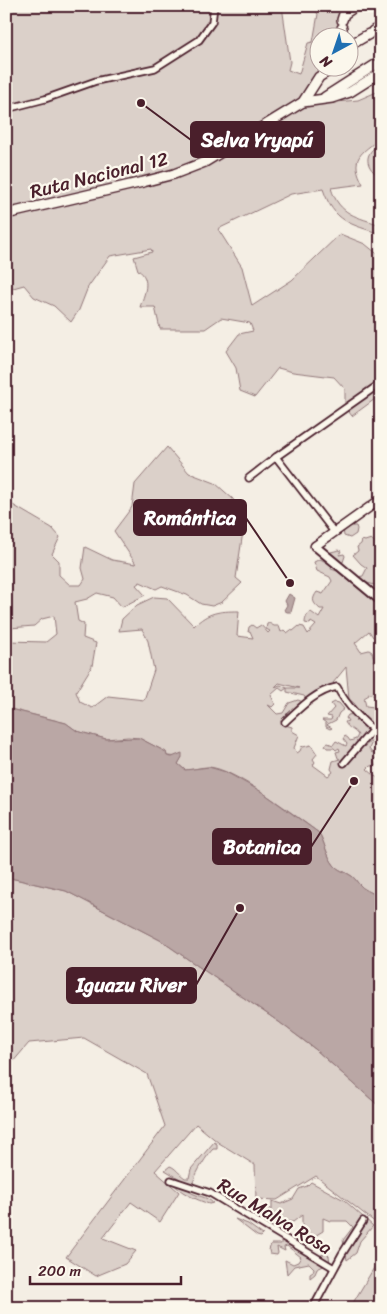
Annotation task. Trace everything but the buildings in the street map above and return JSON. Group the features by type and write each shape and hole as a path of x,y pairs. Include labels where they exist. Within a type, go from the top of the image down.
{"highway":[{"path":"342,28 344,14 356,6"},
{"path":"360,39 374,30"},
{"name":"Ruta Nacional 12","path":"6,214 174,174 205,162 303,102 320,100 377,69"},
{"name":"Ruta Nacional 12","path":"303,102 318,78"}],"main road":[{"path":"315,546 380,501"}],"street":[{"path":"6,109 45,99 96,81 155,68 199,40 212,22 214,6"},
{"path":"249,478 276,456 381,382"},
{"path":"276,456 334,532"},
{"path":"315,546 381,601"},
{"path":"285,722 304,704 328,689 336,688 342,698 381,737"},
{"path":"344,762 381,720"},
{"name":"Rua Malva Rosa","path":"171,1180 210,1193 334,1268"},
{"name":"Rua Malva Rosa","path":"313,1308 334,1268 363,1221"}],"shaded area":[{"path":"6,6 282,6 290,62 288,70 299,74 308,43 310,43 310,78 317,78 309,89 314,104 358,100 379,91 381,93 381,138 363,152 357,162 357,168 363,184 331,188 334,197 344,209 350,214 381,225 381,234 344,220 332,209 323,189 291,194 218,229 242,267 252,306 292,280 340,234 365,244 381,257 381,400 375,399 352,416 345,407 345,389 334,377 293,372 278,368 255,397 240,391 236,368 226,351 239,334 253,331 250,323 221,318 205,329 160,329 155,307 140,307 146,282 138,270 134,257 152,252 151,249 110,256 88,287 79,310 71,322 54,306 34,297 24,285 6,290"},
{"path":"317,6 360,6 346,17 338,28 316,28 318,14 315,11"},
{"path":"381,143 379,169 381,168 381,178 369,165 368,156"},
{"path":"167,447 189,473 215,483 233,499 244,525 236,578 242,583 222,602 212,606 201,604 187,595 162,586 156,589 140,582 136,585 145,595 122,607 113,597 97,593 87,599 75,602 78,621 84,624 83,638 96,643 92,666 76,692 80,702 92,708 108,696 144,700 154,670 148,641 142,629 119,631 122,619 137,605 154,597 167,598 194,626 214,613 239,611 237,636 253,638 250,631 248,632 249,627 252,625 256,628 261,625 268,633 270,631 266,629 269,623 279,626 281,632 284,630 287,633 299,626 304,627 308,634 316,625 311,622 310,624 305,623 307,615 311,612 319,618 324,609 320,609 316,605 314,597 317,592 323,594 332,581 330,577 317,571 314,562 320,559 332,565 331,569 337,571 381,607 381,637 373,637 369,631 355,643 361,652 369,650 372,652 373,661 381,661 381,670 379,672 381,675 381,715 377,717 378,720 372,726 371,737 362,745 364,747 373,739 377,741 371,744 369,749 372,753 381,744 381,753 374,760 375,766 370,766 367,769 381,781 381,898 360,887 353,877 336,867 329,857 319,833 265,794 233,775 208,767 185,770 178,764 182,757 167,756 166,752 139,738 106,739 77,731 66,723 6,708 6,501 52,528 60,537 52,554 59,561 59,575 70,585 81,585 85,579 82,568 85,547 112,560 136,564 114,531 132,507 135,484","holes":["54,616 56,634 46,642 7,641 10,628 34,626 42,619","346,667 349,699 355,704 355,711 362,713 358,722 355,720 358,719 354,714 348,715 346,718 348,721 345,722 358,735 356,739 350,741 345,736 343,739 347,744 346,746 336,741 333,745 328,743 325,745 327,748 334,748 336,750 339,748 340,751 336,752 340,759 333,761 331,769 333,772 328,776 313,765 315,762 313,759 317,754 311,745 302,746 297,753 294,748 299,735 292,731 292,727 285,725 282,721 288,717 286,714 292,713 303,702 298,700 289,703 283,713 277,714 268,705 272,707 275,704 271,695 279,688 283,691 287,688 287,692 304,696 306,699 336,686 333,683","279,683 299,688 287,688 280,685 275,687","368,693 375,696 378,700 374,707 366,706 364,698 369,695"]},
{"path":"356,526 356,534 350,538 344,536 343,529"},
{"path":"371,539 377,544 381,540 381,562 378,572 381,573 381,585 378,587 359,581 357,577 363,576 367,568 353,555 358,551 357,547 361,544 362,540"},
{"path":"341,551 339,555 344,554 345,556 343,562 339,562 329,555 331,552"},
{"path":"289,594 295,598 291,612 287,612 284,610 287,605 285,601"},
{"path":"339,703 344,709 339,713 336,720 327,725 332,728 330,729 326,727 326,723 322,720 331,720 332,717 327,716 334,708 331,704"},
{"path":"6,708 66,723 77,731 106,739 139,738 166,752 167,756 172,757 182,753 178,764 185,770 209,767 226,772 262,792 319,833 331,861 336,867 352,876 364,889 381,898 381,1108 315,1049 160,940 66,891 6,877"},
{"path":"6,877 66,891 160,940 315,1049 381,1108 381,1227 316,1176 277,1200 256,1199 255,1165 219,1143 196,1124 155,1171 179,1192 160,1222 131,1202 103,1238 136,1251 125,1264 96,1276 66,1257 165,1126 147,1074 84,1038 29,1043 6,1070"},
{"path":"214,1142 217,1144 217,1149 213,1149 202,1164 190,1192 213,1203 209,1204 178,1189 172,1181 180,1179 165,1170 170,1166 185,1178 189,1178 191,1169"},
{"path":"311,1182 344,1200 373,1226 360,1241 356,1253 347,1260 343,1240 353,1227 347,1221 330,1221 323,1218 323,1231 313,1237 304,1235 302,1215 293,1222 280,1221 272,1212 273,1217 261,1220 269,1208 272,1210 272,1201 281,1204 293,1199 299,1189"},
{"path":"235,1219 248,1224 263,1235 261,1237 257,1236"},
{"path":"281,1239 317,1257 326,1253 329,1256 330,1263 317,1269 310,1278 314,1268 309,1263 294,1266 287,1274 285,1260 293,1264 298,1262 301,1257 287,1246 284,1247 285,1251 277,1247 277,1255 270,1254 271,1244 281,1244"},
{"path":"381,1256 381,1308 350,1308"}],"place":[{"name":"Selva Yryapú","path":"141,103"},
{"name":"Romántica","path":"290,583"},
{"name":"Botanica","path":"354,781"},
{"name":"Iguazu River","path":"240,908"}]}
